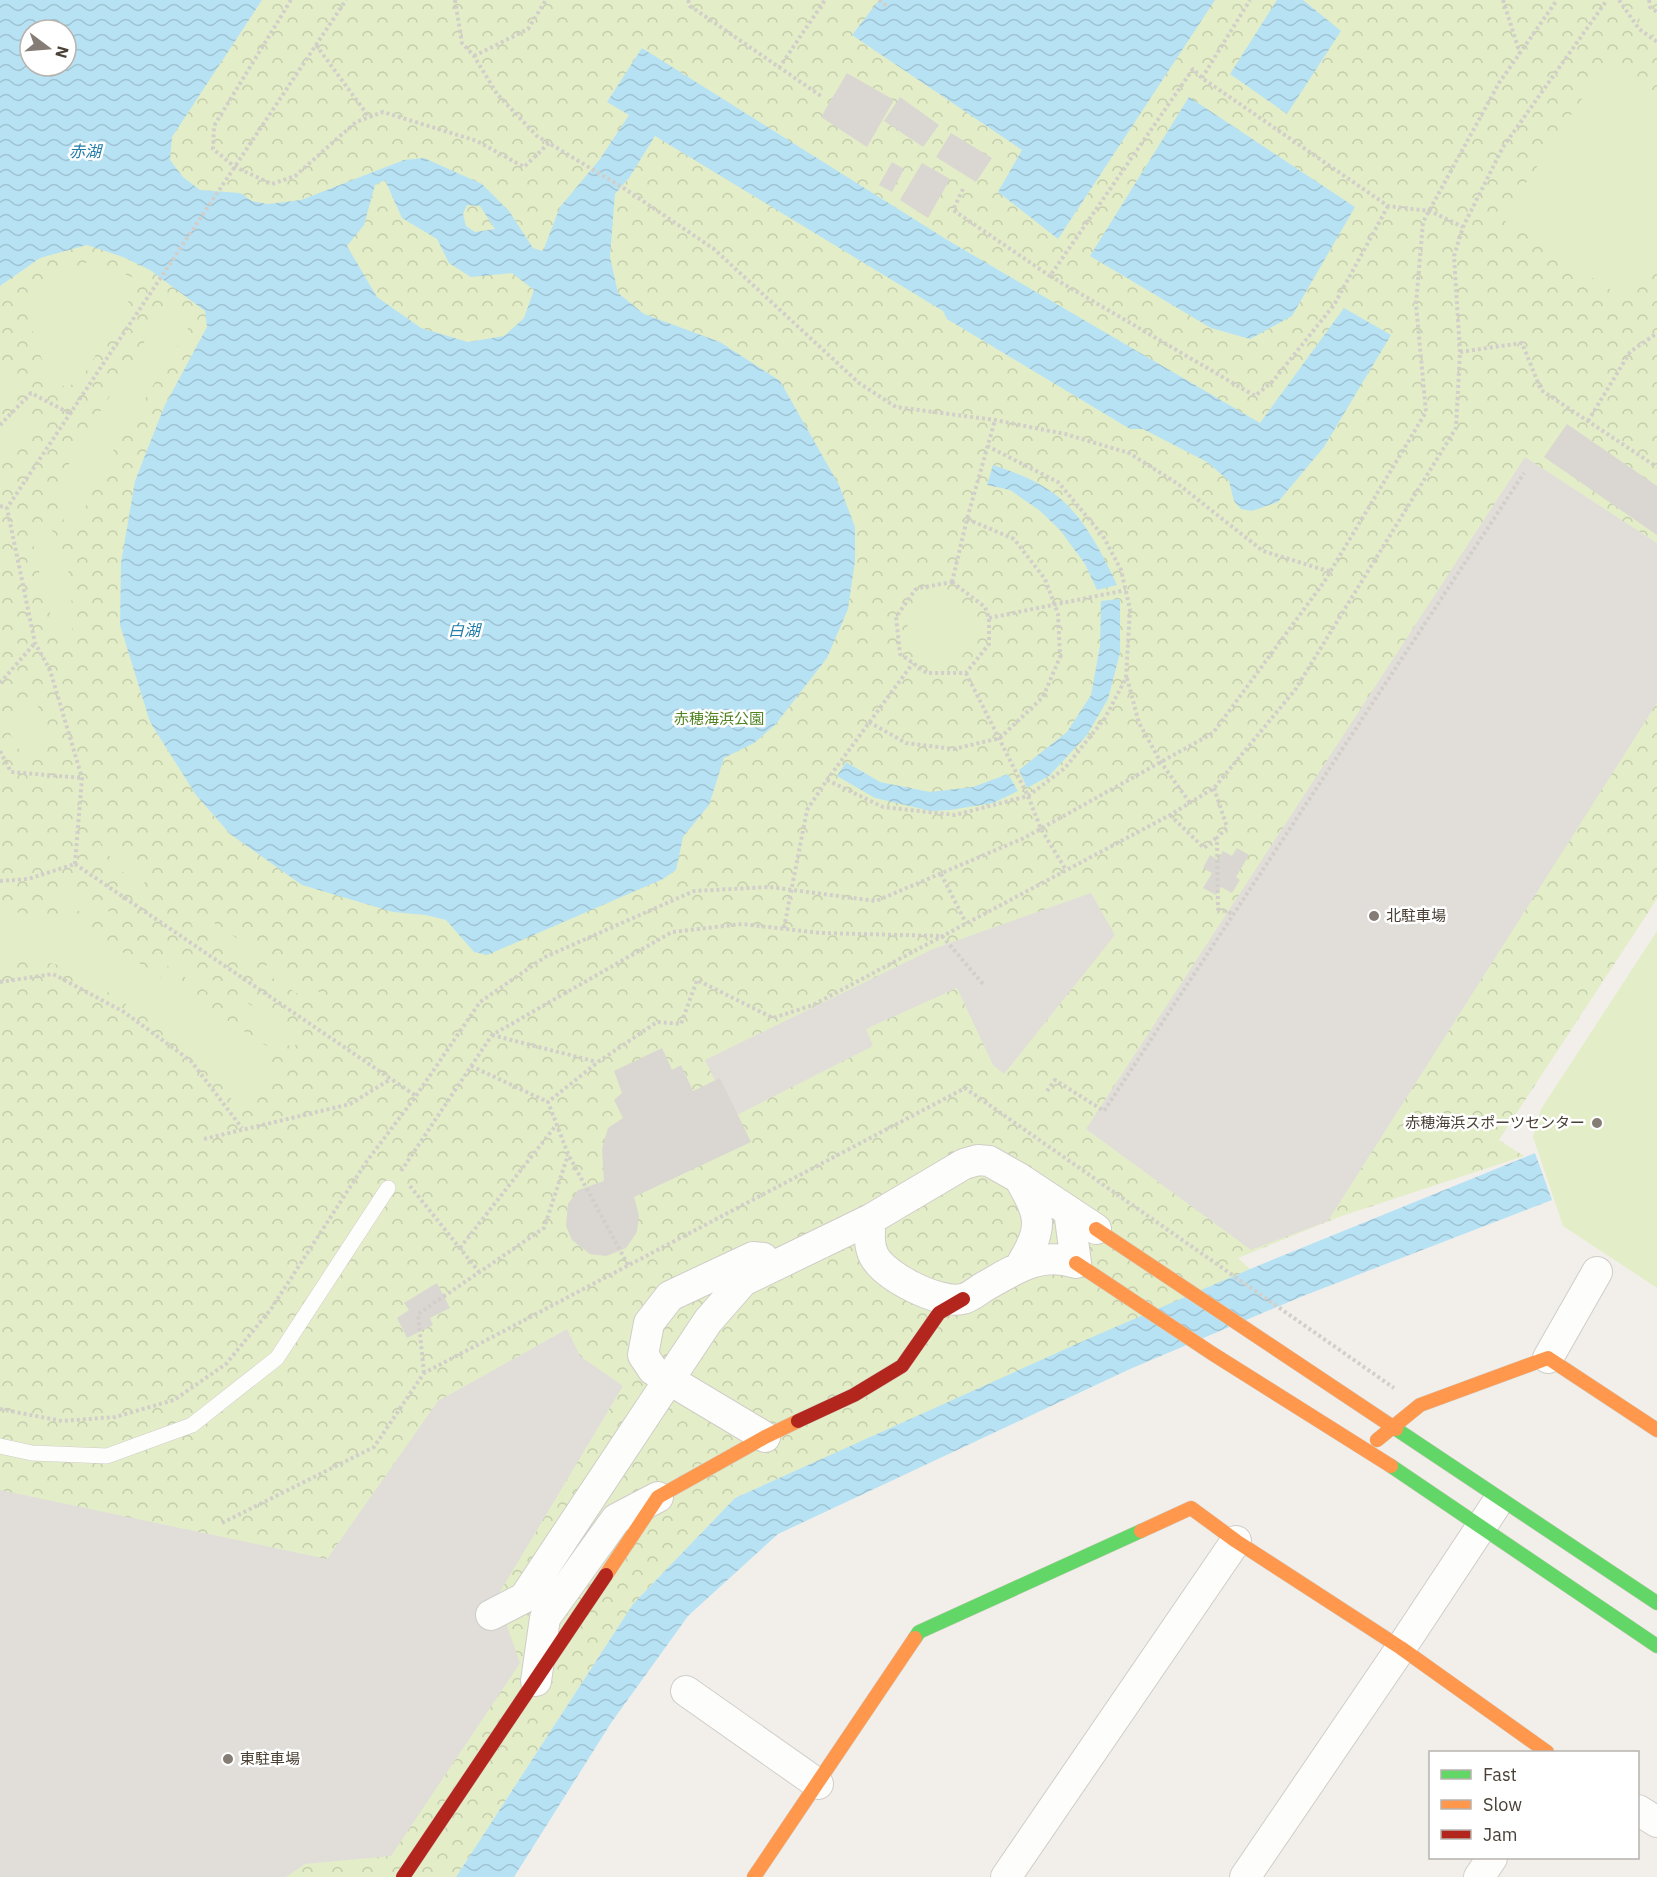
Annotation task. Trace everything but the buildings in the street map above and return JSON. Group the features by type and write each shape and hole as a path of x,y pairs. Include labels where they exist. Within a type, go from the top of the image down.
{"street":[{"path":"491,1615 524,1598 708,1321 743,1281 871,1220 964,1164 978,1160 989,1161 1019,1178 1657,1603"},
{"path":"1019,1178 1035,1207 1037,1220 1035,1238 1019,1268"},
{"path":"1069,1211 1076,1263"},
{"path":"871,1220 871,1246 879,1263 901,1280 925,1293 949,1300 963,1299"},
{"path":"765,1437 653,1370 643,1355 649,1323 670,1296 753,1257 792,1259"},
{"path":"403,1877 536,1681 545,1618 616,1519 765,1437 854,1395 902,1366 939,1313 1033,1261 1063,1258 1076,1263 1213,1354 1367,1450 1657,1646"},
{"path":"1367,1450 1393,1425 1420,1405 1548,1358 1597,1272"},
{"path":"1548,1358 1657,1430"},
{"path":"1245,1877 1401,1648 1479,1527 1501,1498"},
{"path":"754,1877 919,1632 1191,1508 1236,1541 1401,1648 1545,1751"},
{"path":"1006,1877 1236,1541"},
{"path":"686,1691 818,1784"},
{"path":"1639,1811 1657,1822"},
{"path":"1479,1877 1491,1859"}],"lane":[{"path":"0,1446 32,1453 107,1456 192,1425 277,1358 388,1188"}],"path":[{"path":"291,0 214,126 213,149 235,167 272,184 295,176 356,123 383,111 477,141 524,167 549,143"},
{"path":"75,864 82,778 50,670 35,643 7,508 346,0"},
{"path":"455,0 462,43 474,56 497,94 537,136 625,189 714,249 859,383 896,407 994,420 1065,434 1129,453 1178,484 1263,551 1331,572"},
{"path":"474,56 528,29 546,0"},
{"path":"688,0 690,6 820,96"},
{"path":"779,68 825,0"},
{"path":"879,0 888,7"},
{"path":"1202,78 1250,0"},
{"path":"1503,0 1520,55"},
{"path":"0,1408 62,1421 115,1416 174,1400 226,1364 271,1309 367,1161 416,1096 480,1002 545,957 694,891 770,887 876,901 1024,838 1213,733 1331,572 1426,412 1416,304 1423,222 1499,83 1557,0"},
{"path":"548,1102 598,1062 657,1022 681,1023 697,980 773,1018 813,1005 1170,815 1214,788 1295,690 1456,428 1460,352 1454,256 1463,227 1503,147 1606,0"},
{"path":"1619,0 1639,29 1657,42"},
{"path":"1649,0 1650,7 1657,12"},
{"path":"316,45 369,117"},
{"path":"1050,276 1193,69 1202,78 1388,206 1430,211 1463,227"},
{"path":"963,189 953,210 1050,276 1254,396 1273,381 1334,305 1388,206"},
{"path":"1588,421 1630,352 1657,333"},
{"path":"1460,352 1522,343 1541,390 1657,467"},
{"path":"0,424 31,393 71,414"},
{"path":"952,582 994,420"},
{"path":"987,446 1058,482 1103,536 1121,570 1130,609 1126,678 1139,723 1160,761 1190,803"},
{"path":"1047,1091 1055,1080 1104,1111 1524,473"},
{"path":"0,506 7,508"},
{"path":"869,722 906,743 954,749 1000,738 1043,697 1060,657 1058,614 1045,579 1014,539 967,519"},
{"path":"952,582 985,607 989,618 989,644 966,673 927,673 900,654 896,617 915,590 952,582"},
{"path":"989,618 1126,590"},
{"path":"0,683 35,643"},
{"path":"784,928 807,810 913,663"},
{"path":"966,673 1028,796 1041,829 1066,870"},
{"path":"827,780 883,807 955,815 1028,796 1065,768 1105,718 1126,678"},
{"path":"0,751 11,772 82,778"},
{"path":"1170,815 1204,848 1227,827 1214,788"},
{"path":"1217,838 1218,909 1234,914"},
{"path":"0,881 28,879 75,864"},
{"path":"75,864 416,1096"},
{"path":"941,874 966,923"},
{"path":"388,1188 492,1035 672,932 742,924 821,933 942,936 982,984"},
{"path":"0,982 53,974 124,1012 191,1061 242,1128"},
{"path":"492,1035 598,1062"},
{"path":"471,1066 548,1102 568,1154 628,1265"},
{"path":"204,1139 242,1128 350,1104 391,1079"},
{"path":"460,1248 556,1124"},
{"path":"424,1373 418,1314 544,1228 568,1154"},
{"path":"400,1173 479,1272"},
{"path":"1226,1270 1420,1405"}],"green space":[{"name":"赤穂海浜公園","path":"0,0 1657,0 1657,899 1499,1140 1524,1156 1339,1217 1238,1258 1250,1269 735,1498 633,1604 456,1877 0,1877"},
{"path":"1632,0 1640,0 1649,22 1657,27 1657,37 1643,28"},
{"path":"1605,64 1657,96 1657,257 1628,301 1502,219"},
{"path":"91,260 141,281 78,384 62,386 47,376 22,297"},
{"path":"170,302 192,322 91,487 80,526 64,524 60,483 75,451"},
{"path":"0,374 17,384 0,413"},
{"path":"23,413 40,427 20,449 0,457 0,432"},
{"path":"39,520 51,529 66,559 71,596 72,646 58,641 41,580 31,534"},
{"path":"936,593 951,594 973,611 976,638 959,660 926,660 915,653 911,647 907,618 924,597"},
{"path":"36,694 47,757 26,756 13,743 7,721 18,701"},
{"path":"106,830 124,857 147,880 139,888 114,863 96,835"},
{"path":"57,891 81,897 123,919 118,930 77,910 53,903"},
{"path":"15,912 76,922 276,1052 268,1065 284,1078 235,1104 209,1067 180,1040 70,967 28,959 0,968 0,915"},
{"path":"199,913 256,951 248,962 191,925"},
{"name":"赤穂海浜スポーツセンター","path":"1657,931 1657,1288 1563,1226 1533,1137 1541,1109"},
{"path":"171,952 228,990 220,1000 163,963"},
{"path":"271,960 328,998 320,1008 262,971"},
{"path":"243,1000 301,1038 293,1048 236,1012"}],"shaded area":[{"name":"北駐車場","path":"1525,457 1657,543 1657,703 1328,1221 1251,1250 1086,1129"},
{"path":"1091,893 1115,935 1004,1074 993,1065 957,988 866,1029 873,1046 733,1117 705,1060 933,949"},
{"name":"東駐車場","path":"567,1329 580,1356 623,1386 497,1597 520,1663 391,1856 305,1864 286,1877 0,1877 0,1490 327,1559 438,1401"}],"water":[{"name":"白湖","path":"0,0 262,0 172,137 170,160 183,177 200,190 240,193 252,201 268,204 301,200 404,160 424,158 482,184 509,211 533,248 543,251 560,207 600,159 629,115 607,102 642,48 949,241 1260,423 1344,308 1391,335 1324,447 1278,502 1252,511 1241,509 1234,501 1229,481 1207,462 1143,429 1130,429 947,319 943,311 655,136 629,178 615,194 610,257 618,293 644,314 720,342 780,381 839,485 855,527 855,561 848,609 827,658 775,725 754,743 724,758 709,805 683,837 676,870 663,879 487,955 474,952 446,920 426,915 393,912 302,885 230,834 196,795 150,722 120,625 121,563 135,481 164,407 207,327 205,311 150,270 123,257 87,245 40,258 0,286","holes":["385,180 402,218 437,239 449,263 471,277 512,273 534,290 524,318 504,336 468,342 421,328 377,297 347,246 364,225 375,185","467,205 480,206 495,229 475,232 466,226 463,214"]},
{"path":"879,0 1215,0 1058,239 998,192 1022,150 852,35"},
{"path":"1277,0 1303,0 1341,31 1287,114 1230,74"},
{"path":"1189,97 1355,207 1292,316 1250,339 1211,328 1090,256"},
{"path":"993,465 1038,484 1062,500 1087,529 1117,585 1097,590 1085,564 1060,530 1039,510 1010,490 987,485"},
{"path":"1120,599 1120,653 1108,699 1087,735 1049,776 1027,788 1019,770 1067,732 1091,695 1100,646 1101,601"},
{"path":"846,762 880,782 930,792 973,787 1008,774 1018,791 993,803 931,811 875,798 837,776"},
{"path":"1535,1153 1552,1200 1303,1296 1130,1369 778,1534 688,1616 611,1723 514,1877 456,1877 633,1604 735,1498 1090,1338 1250,1269"}],"traffic: fast":[{"path":"1396,1429 1657,1603"},
{"path":"1391,1466 1657,1646"},
{"path":"915,1638 919,1632 1141,1531"}],"traffic: slow":[{"path":"1096,1229 1396,1429"},
{"path":"1076,1263 1213,1354 1391,1466"},
{"path":"1377,1440 1420,1405 1548,1358 1657,1430"},
{"path":"606,1575 658,1497 798,1421"},
{"path":"1141,1531 1191,1508 1236,1541 1401,1648 1546,1751"},
{"path":"754,1877 915,1638"}],"traffic: jam":[{"path":"798,1421 854,1395 902,1366 939,1313 963,1299"},
{"path":"403,1877 606,1575"}],"place":[{"name":"北駐車場","path":"1374,916"},
{"name":"赤穂海浜スポーツセンター","path":"1597,1123"},
{"name":"東駐車場","path":"228,1759"}],"water label":[{"name":"赤湖","path":"85,151"}]}
